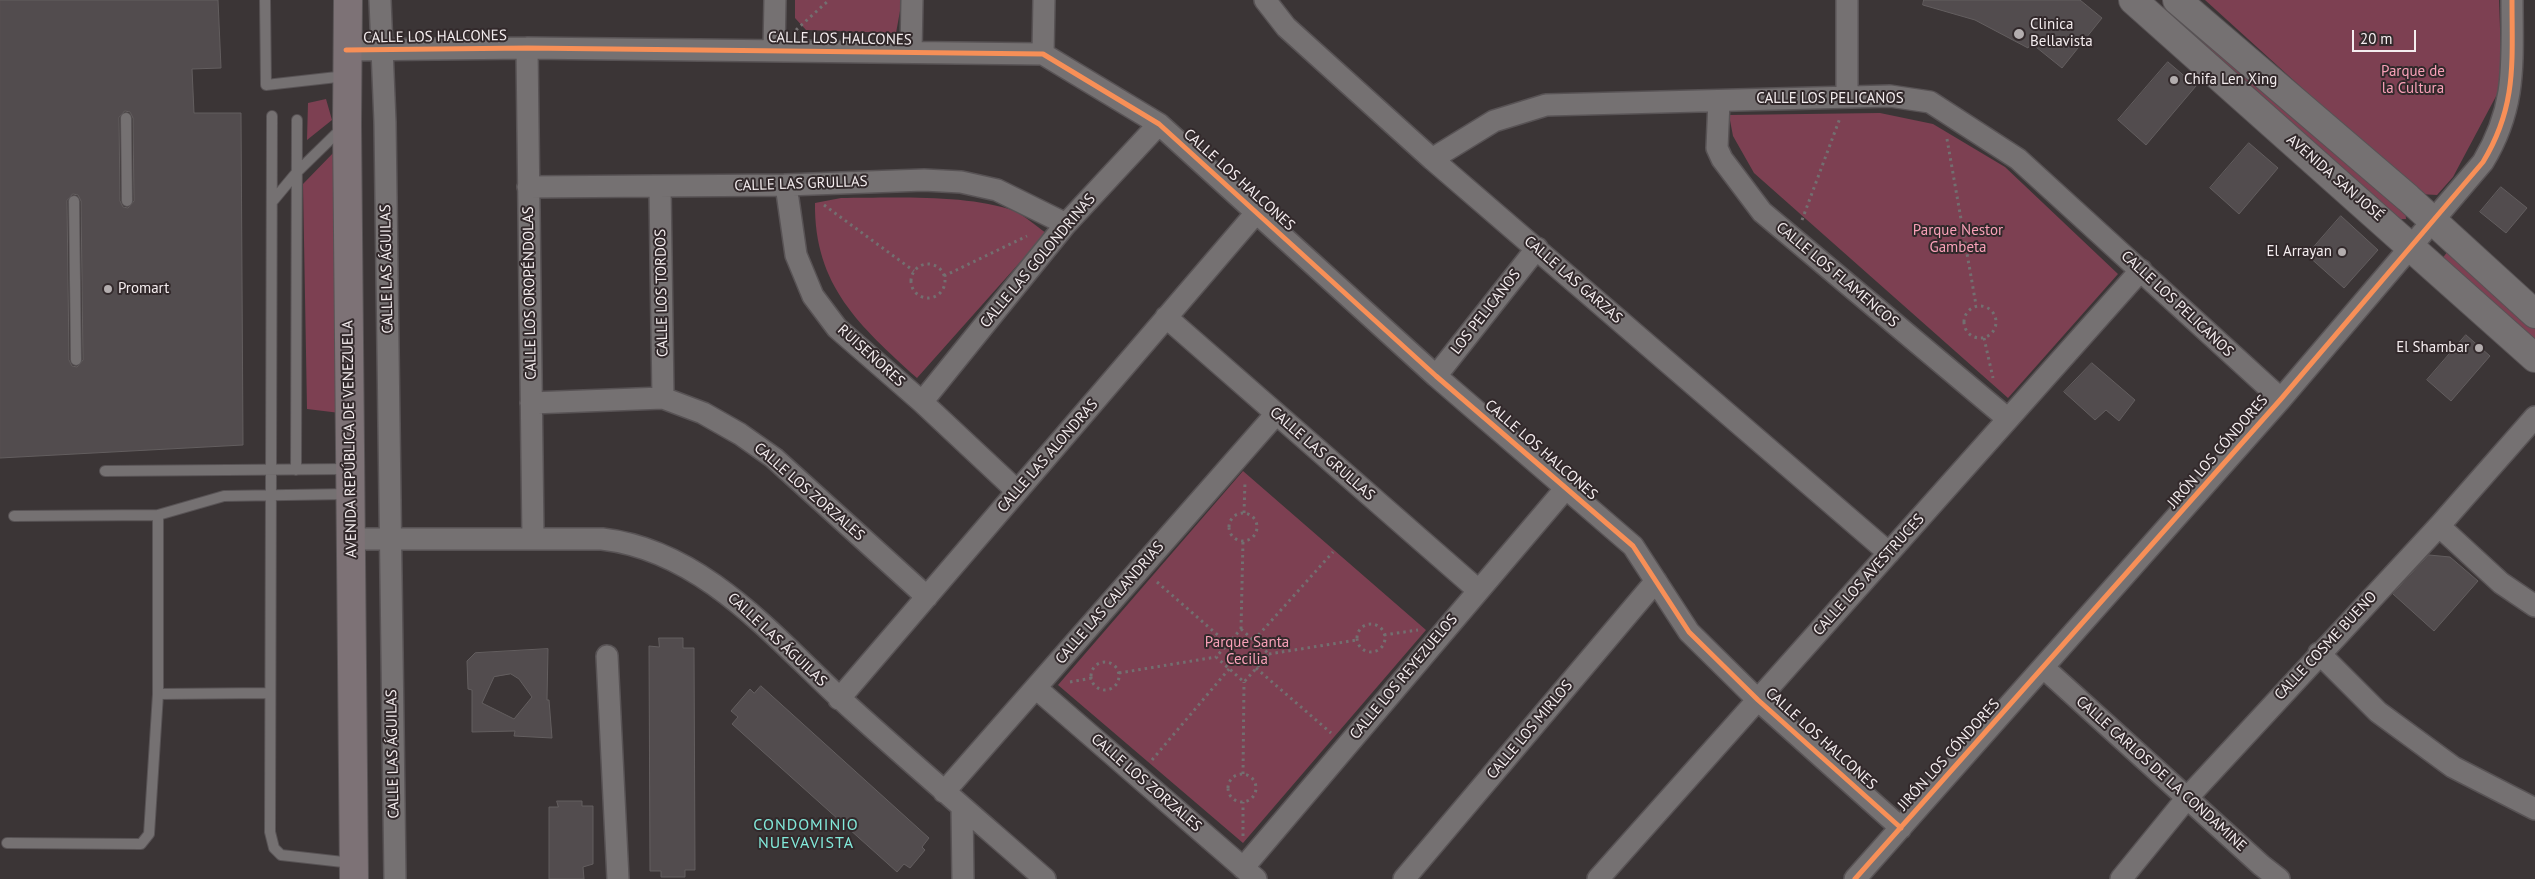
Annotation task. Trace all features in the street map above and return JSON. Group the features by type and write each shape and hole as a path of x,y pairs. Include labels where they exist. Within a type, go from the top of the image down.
{"main road":[{"name":"AVENIDA REPÚBLICA DE VENEZUELA","path":"348,0 346,63 354,871"}],"street":[{"name":"CALLE LAS ÁGUILAS","path":"380,0 383,50 395,879"},
{"path":"774,51 775,0"},
{"path":"911,52 912,0"},
{"path":"1043,54 1044,0"},
{"name":"CALLE LAS GARZAS","path":"1265,0 1286,27 1432,159 1889,553"},
{"path":"1847,0 1847,97"},
{"path":"2177,0 2434,222 2535,314"},
{"name":"JIRÓN LOS CÓNDORES","path":"1855,879 2281,399 2434,222 2483,162 2496,140 2505,116 2510,94 2512,0"},
{"name":"AVENIDA SAN JOSÉ","path":"2150,5 2535,358"},
{"name":"CALLE LOS HALCONES","path":"346,63 383,50 527,48 1043,54 1159,124 1436,376 1633,546 1689,632 1758,700 1901,828"},
{"name":"CALLE LOS OROPÉNDOLAS","path":"527,48 533,538"},
{"name":"CALLE LOS PELICANOS","path":"1432,159 1494,121 1546,105 1890,96 1930,102 2018,159 2281,399"},
{"name":"CALLE LOS FLAMENCOS","path":"1718,101 1717,148 1722,159 1762,212 2008,419"},
{"name":"CALLE LAS GOLONDRINAS","path":"922,402 1063,222 1159,124"},
{"name":"CALLE LAS GRULLAS","path":"528,187 791,185 924,180 961,182 997,190 1063,222"},
{"name":"RUISEÑORES","path":"791,185 796,255 813,296 837,328 922,402 1018,491"},
{"name":"CALLE LOS TORDOS","path":"660,187 663,398"},
{"name":"CALLE LAS ALONDRAS","path":"840,698 1256,213"},
{"name":"LOS PELICANOS","path":"1436,376 1537,248"},
{"name":"CALLE LOS AVESTRUCES","path":"1598,879 2141,270"},
{"name":"CALLE LAS GRULLAS","path":"1166,318 1478,590"},
{"name":"CALLE LOS ZORZALES","path":"531,403 663,398 702,413 740,434 774,458 927,597"},
{"name":"CALLE LAS CALANDRIAS","path":"944,792 1276,414"},
{"name":"CALLE COSME BUENO","path":"2120,879 2187,798 2319,653 2439,526 2535,417"},
{"name":"CALLE LOS REYEZUELOS","path":"1250,873 1346,746 1566,488"},
{"path":"2439,526 2501,583 2535,606"},
{"name":"CALLE LAS ÁGUILAS","path":"351,539 602,539 626,542 656,551 731,596 944,792 1045,879"},
{"name":"CALLE LOS MIRLOS","path":"1404,879 1656,581"},
{"path":"2319,653 2378,712 2453,767 2535,809"},
{"path":"607,656 618,879"},
{"name":"CALLE CARLOS DE LA CONDAMINE","path":"2044,668 2261,865 2279,879"},
{"name":"CALLE LOS ZORZALES","path":"1036,688 1250,873"},
{"path":"962,807 963,879"}],"lane":[{"path":"265,0 266,84 346,63"},
{"path":"272,116 270,832 274,848 281,855 354,871"},
{"path":"126,118 127,200"},
{"path":"296,470 297,120"},
{"path":"272,202 297,172 347,124"},
{"path":"74,201 76,360"},
{"path":"105,471 296,470 350,482"},
{"path":"14,516 158,515 224,496 272,495 350,482"},
{"path":"7,843 141,844 146,840 148,834 158,694 158,515"},
{"path":"158,694 270,693"}],"path":[{"path":"774,51 829,0"},
{"path":"1795,239 1847,97"},
{"path":"1942,109 1976,306"},
{"path":"791,185 914,271"},
{"path":"944,276 1063,222"},
{"path":"928,264 938,267 944,276 945,281 938,296 926,299 917,295 911,286 914,271 917,267 928,264"},
{"path":"1976,306 1987,307 1995,315 1996,326 1984,338 1969,335 1964,326 1967,311 1976,306"},
{"path":"1244,514 1245,475"},
{"path":"1244,514 1252,517 1257,525 1255,534 1243,541 1232,535 1229,527 1232,519 1244,514"},
{"path":"1119,674 1216,657 1241,629 1243,541"},
{"path":"1254,640 1333,552"},
{"path":"1141,568 1228,644"},
{"path":"1370,624 1379,627 1384,635 1383,645 1376,651 1363,650 1357,640 1359,630 1370,624"},
{"path":"1241,629 1268,654"},
{"path":"1384,635 1422,629"},
{"path":"1243,774 1244,682 1268,654 1357,640"},
{"path":"1216,657 1244,682"},
{"path":"1101,663 1110,663 1119,674 1118,683 1110,689 1098,688 1092,681 1092,672 1101,663"},
{"path":"1256,668 1346,746"},
{"path":"1138,777 1229,669"},
{"path":"1243,774 1254,780 1256,790 1252,798 1243,802 1235,799 1229,788 1234,777 1243,774"}],"green space":[{"path":"795,0 902,0 896,33 806,30 795,18"},
{"name":"Parque de la Cultura","path":"2205,0 2499,0 2502,85 2453,177 2437,195 2419,194"},
{"path":"2177,17 2405,207 2406,219 2396,219 2178,22"},
{"path":"326,99 332,120 307,140 308,103"},
{"name":"Parque Nestor Gambeta","path":"1880,113 1933,124 2005,167 2118,274 2008,398 1754,173 1733,136 1729,115"},
{"path":"336,150 340,413 307,409 303,184"},
{"path":"841,198 929,198 975,202 1014,211 1046,233 917,378 859,322 844,302 822,258 817,232 815,203"},
{"path":"2452,246 2535,321 2535,345 2441,260"},
{"name":"Parque Santa Cecilia","path":"1243,471 1426,630 1243,843 1058,685"}],"building":[{"path":"0,0 218,0 221,68 192,69 194,113 241,113 243,445 0,458","holes":["125,111 130,112 133,118 134,201 128,208 123,207 120,201 119,118","73,194 78,195 81,201 83,360 77,367 72,366 69,360 67,201"]},
{"path":"1924,0 2080,0 2102,18 2062,68 2031,43 2028,48 1975,20 1923,5"},
{"path":"2168,62 2196,86 2146,145 2118,120"},
{"path":"2249,143 2278,168 2239,214 2210,188"},
{"path":"2501,187 2527,208 2506,233 2480,212"},
{"name":"El Arrayan","path":"2341,216 2378,250 2344,288 2307,255"},
{"path":"2466,335 2490,356 2451,401 2427,380"},
{"path":"2092,363 2135,400 2119,421 2106,410 2095,420 2064,392"},
{"path":"2429,555 2450,557 2478,581 2434,631 2393,594"},
{"path":"659,638 683,638 683,648 694,648 695,870 685,870 685,877 661,877 661,871 650,871 649,646 659,647"},
{"path":"548,649 547,700 549,700 552,738 514,736 515,731 472,732 472,690 468,689 467,661 475,653","holes":["511,674 519,679 532,697 514,719 482,703 494,677"]},
{"path":"761,686 929,838 922,847 925,850 910,868 904,864 897,872 732,724 738,717 731,711 750,689 754,693"},
{"path":"557,801 582,801 582,806 593,806 593,864 583,867 584,879 549,879 549,807 558,807"}],"cycle path":[{"path":"1855,879 2281,399 2483,162 2494,142 2507,102 2512,64 2512,0"},
{"path":"346,50 527,48 1043,54 1159,124 1436,376 1633,546 1689,632 1758,700 1901,828"}],"place":[{"name":"Clinica Bellavista","path":"2019,34"},
{"name":"Chifa Len Xing","path":"2174,80"},
{"name":"El Arrayan","path":"2342,252"},
{"name":"Promart","path":"108,289"},
{"name":"El Shambar","path":"2479,348"}],"district":[{"name":"CONDOMINIO NUEVAVISTA","path":"806,834"}]}
